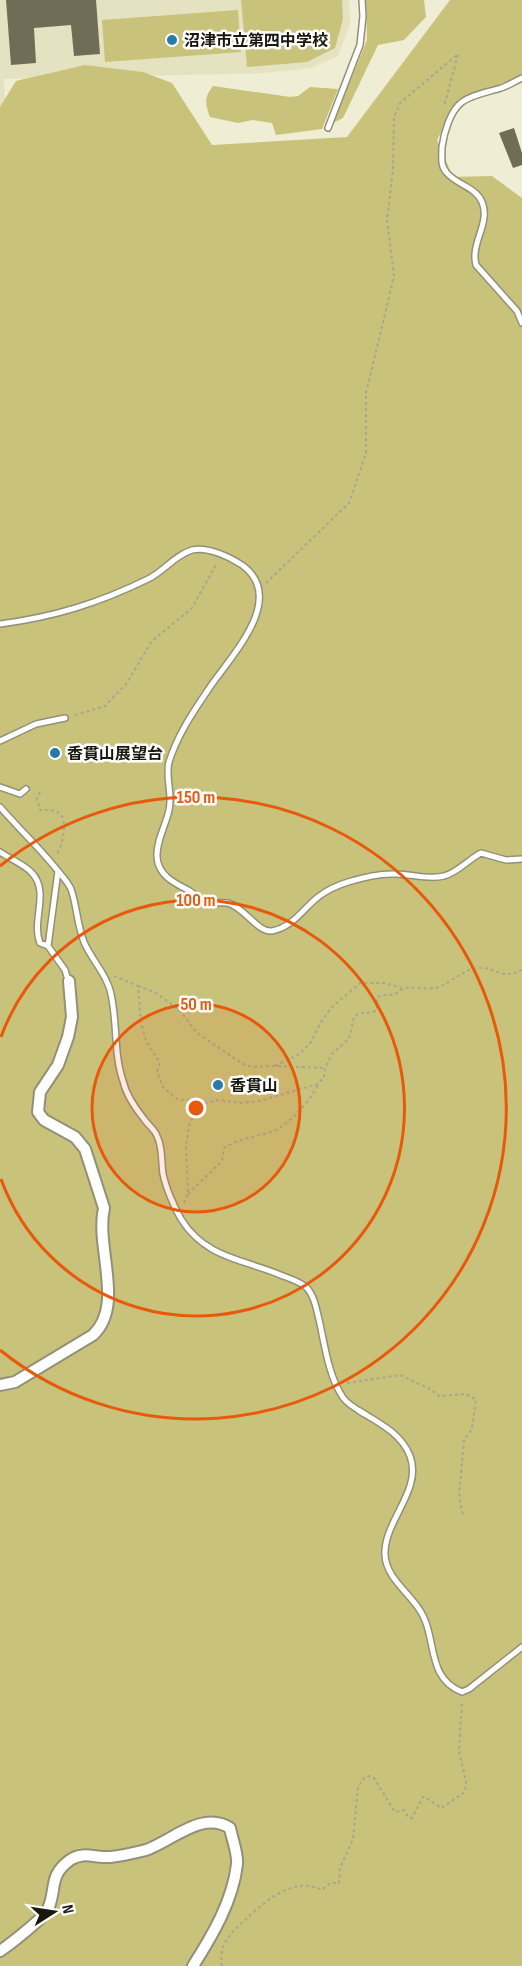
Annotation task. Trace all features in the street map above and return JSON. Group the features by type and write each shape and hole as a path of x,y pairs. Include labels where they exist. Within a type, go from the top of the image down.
{"street":[{"path":"0,1385 15,1382 93,1335 102,1326 108,1298 102,1242 104,1208 85,1149 75,1137 44,1120 38,1112 40,1092 58,1065 68,1037 72,1017 69,981"},
{"path":"0,1951 14,1942 48,1910 57,1873 71,1859 86,1854 108,1857 128,1854 148,1849 185,1830 207,1822 222,1823 230,1828 237,1862 231,1894 208,1943 193,1966"}],"lane":[{"path":"328,128 360,45 362,0"},
{"path":"522,78 462,102 445,133 441,163 445,172 456,182 479,197 484,211 482,230 476,247 476,265 517,311 522,323"},
{"path":"0,624 63,613 104,598 154,576 179,557 193,550 201,549 222,555 242,565 255,580 259,590 257,610 251,629 240,648 225,664 189,719 169,763 167,780 171,800 157,857 164,874 173,884 210,903 228,903 240,908 267,931 283,927 298,917 318,897 373,874 446,876 481,853 506,860 522,860"},
{"path":"0,741 36,724 65,718"},
{"path":"0,787 20,794 26,789"},
{"path":"0,807 48,857 70,889 84,941 106,978 115,1012 123,1084 144,1119 157,1134 161,1146 165,1180 180,1216 192,1235 206,1247 223,1256 284,1276 308,1289 315,1302 335,1384 343,1399 389,1429 401,1440 411,1458 413,1470 384,1552 385,1559 390,1571 426,1620 437,1667 444,1680 452,1688 462,1692 477,1685 522,1647"},
{"path":"0,852 30,871 36,878 40,901 37,936 40,942 48,946 65,970 69,981"},
{"path":"48,946 58,871"}],"path":[{"path":"259,590 349,503 366,453 366,393 394,276 387,220 393,169 393,117 400,103 458,54 439,126 445,133"},
{"path":"65,718 105,706 128,683 151,642 192,608 222,555"},
{"path":"40,792 37,799 40,810 59,813 64,823 63,842 58,853 48,857"},
{"path":"275,1066 300,1054 311,1042 332,1007 360,983 385,983 403,988 434,988 447,984 469,970 481,968 504,975 515,974 522,970"},
{"path":"106,978 118,977 154,992 180,1011 196,1033 243,1064 252,1067 325,1068"},
{"path":"138,986 141,1023 146,1041 160,1063 157,1072 159,1079 163,1087 177,1099 202,1104 218,1100 241,1103 259,1101 318,1084"},
{"path":"188,1194 222,1161 224,1149 240,1140 275,1130 284,1124 314,1094 324,1077 325,1068 332,1054 349,1040 351,1022 356,1015 363,1012 374,1012 377,1010 377,997 397,993 403,988"},
{"path":"180,1216 188,1194 186,1146 189,1126 191,1120 201,1111 202,1104"},
{"path":"335,1384 400,1375 430,1389 439,1396 465,1394 476,1399 472,1429 464,1440 459,1497 463,1515"},
{"path":"222,1966 221,1955 224,1944 266,1900 288,1889 310,1885 322,1890 330,1884 339,1882 340,1868 353,1839 358,1786 364,1778 368,1776 374,1778 393,1809 396,1812 404,1810 408,1817 412,1818 423,1797 441,1808 465,1792 466,1782 459,1751 462,1692"}],"shaded area":[{"name":"沼津市立第四中学校","path":"0,0 349,0 350,24 338,56 311,68 264,73 4,79 5,107 0,108"},
{"path":"241,0 342,0 343,19 335,48 307,62 247,67"},
{"path":"366,0 424,0 426,17 404,40 378,45 343,118 333,123 367,40"},
{"path":"450,0 522,0 522,74 503,84 459,99 437,140 453,177 492,176 522,198 522,1966 0,1966 0,107 16,81 85,65 143,72 172,83 212,145 347,137"},
{"path":"238,10 241,52 105,62 102,20"},
{"path":"213,86 290,97 298,96 310,87 338,89 322,129 276,135 272,123 253,120 238,123 210,117 206,101"}],"building":[{"path":"6,0 96,0 100,54 74,56 71,25 34,28 36,63 11,65"},
{"path":"514,128 522,153 522,165 513,168 499,133"}],"place":[{"name":"沼津市立第四中学校","path":"172,40"},
{"name":"香貫山展望台","path":"55,753"},
{"name":"香貫山","path":"218,1085"}]}
